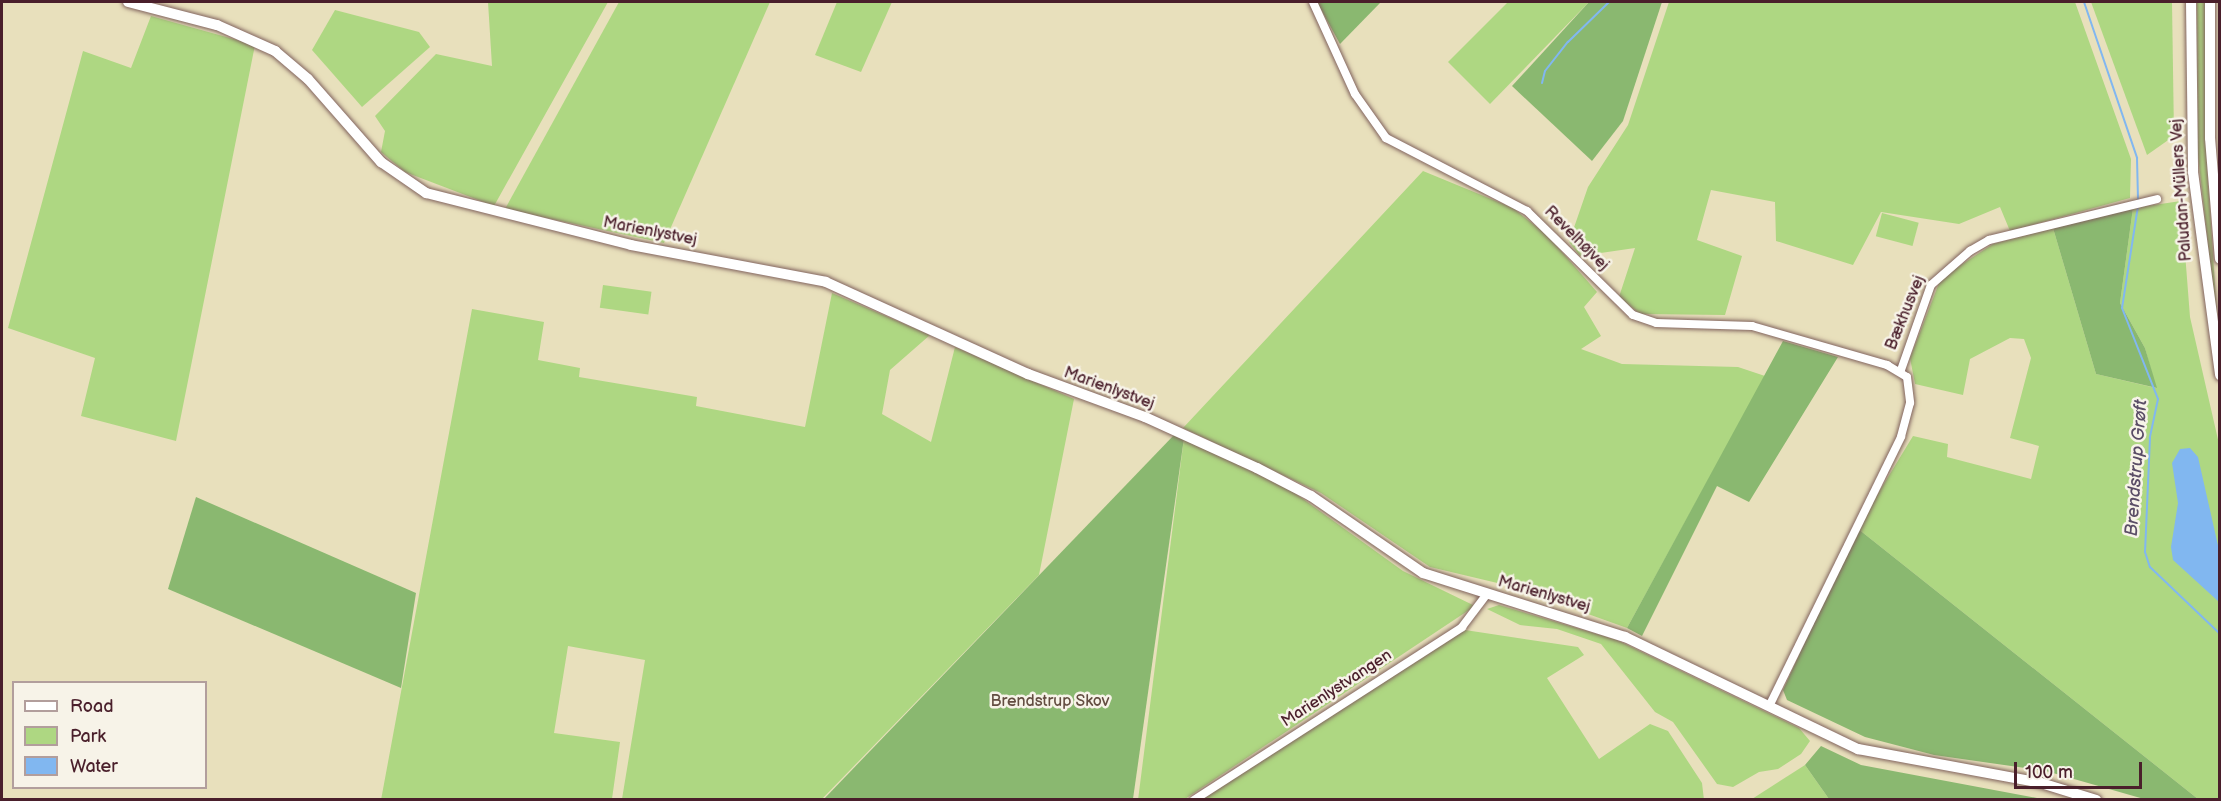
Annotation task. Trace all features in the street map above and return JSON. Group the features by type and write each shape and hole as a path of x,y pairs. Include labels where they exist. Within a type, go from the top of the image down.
{"street":[{"name":"Marienlystvej","path":"128,2 218,25 275,51 308,78 381,162 426,193 620,242 826,282 1028,374 1145,417 1257,468 1311,496 1423,573 1486,594 1593,624 1879,755 2041,783 2096,800"},
{"name":"Revelhøjvej","path":"1313,2 1355,94 1386,138 1527,211 1634,315 1656,323 1731,322 1901,370"},
{"name":"Paludan-Müllers Vej","path":"2191,2 2193,172 2220,375"},
{"name":"Paludan-Müllers Vej","path":"2210,2 2210,138 2220,258"},
{"name":"Bækhusvej","path":"1769,706 1901,437 1910,403 1910,385 1901,370 1931,285 1970,251 1989,240 2157,199"},
{"name":"Marienlystvangen","path":"1194,800 1462,627 1486,594"}],"green space":[{"path":"488,2 608,2 494,206 405,172 381,152 385,131 375,116 436,54 492,66"},
{"path":"619,2 770,2 664,243 505,209"},
{"path":"837,2 892,2 861,72 815,55"},
{"path":"1317,2 1381,2 1340,44"},
{"path":"1508,2 1589,2 1490,104 1448,62"},
{"path":"1589,2 1662,2 1623,121 1592,161 1512,86"},
{"path":"1669,2 2075,2 2131,159 2130,198 2010,231 2000,207 1959,224 1881,212 1853,265 1776,241 1775,202 1711,190 1697,240 1742,256 1725,315 1640,314 1619,297 1635,248 1580,256 1569,242 1588,187 1628,125"},
{"path":"2091,2 2172,2 2174,136 2147,155"},
{"path":"2197,2 2206,2 2205,135 2219,344 2198,155"},
{"path":"335,10 419,32 430,47 362,107 312,50"},
{"path":"151,16 255,45 176,441 81,416 95,358 8,328 83,51 131,68"},
{"path":"1423,171 1513,208 1548,236 1597,292 1584,307 1601,336 1581,349 1622,364 1738,367 1765,376 1627,628 1510,586 1430,567 1321,493 1183,428"},
{"path":"2181,201 2190,317 2219,444 2219,799 2198,799 1857,528 1913,436 1948,444 1947,457 2031,479 2039,446 2010,438 2031,358 2024,339 2010,338 1970,359 1963,395 1915,384 1910,358 1941,278 1993,244 2053,228 2096,374 2156,388 2145,348 2120,303 2133,208"},
{"path":"2133,208 2120,303 2145,348 2157,388 2096,374 2053,228"},
{"path":"1882,213 1919,223 1912,246 1876,236"},
{"path":"603,285 652,292 648,315 600,308"},
{"path":"832,293 930,335 890,370 882,414 931,442 955,347 1074,399 1039,575 822,799 622,799 645,660 568,646 554,733 620,742 612,799 381,800 472,309 544,322 538,360 580,368 579,377 697,397 696,406 805,427"},
{"path":"1783,341 1838,357 1749,502 1717,486 1642,636 1627,628"},
{"name":"Brendstrup Skov","path":"1174,435 1184,438 1133,799 823,800"},
{"path":"1184,438 1292,491 1403,571 1475,606 1185,799 1138,800"},
{"path":"196,497 416,593 401,688 168,589"},
{"path":"1857,528 2198,799 2144,799 2046,771 1934,755 1865,737 1787,700 1783,690"},
{"path":"1499,605 1617,640 1799,728 1810,741 1801,754 1778,769 1759,772 1733,787 1717,784 1673,722 1655,712 1601,644 1557,629 1520,625 1487,609"},
{"path":"1465,630 1578,647 1584,655 1547,678 1599,759 1650,724 1668,731 1702,783 1704,800 1201,800"},
{"path":"1821,746 1861,765 2042,799 1829,799 1805,765"},
{"path":"1805,765 1829,799 1752,799"}],"water":[{"path":"2190,448 2198,457 2219,550 2219,602 2173,560 2171,547 2178,503 2172,463 2180,449"}],"waterway":[{"path":"1542,83 1545,71 1568,42 1609,2"},
{"name":"Brendstrup Grøft","path":"2084,2 2137,158 2138,200"},
{"name":"Brendstrup Grøft","path":"2138,206 2122,308 2158,399 2150,438 2145,552 2150,567 2220,634"}]}
